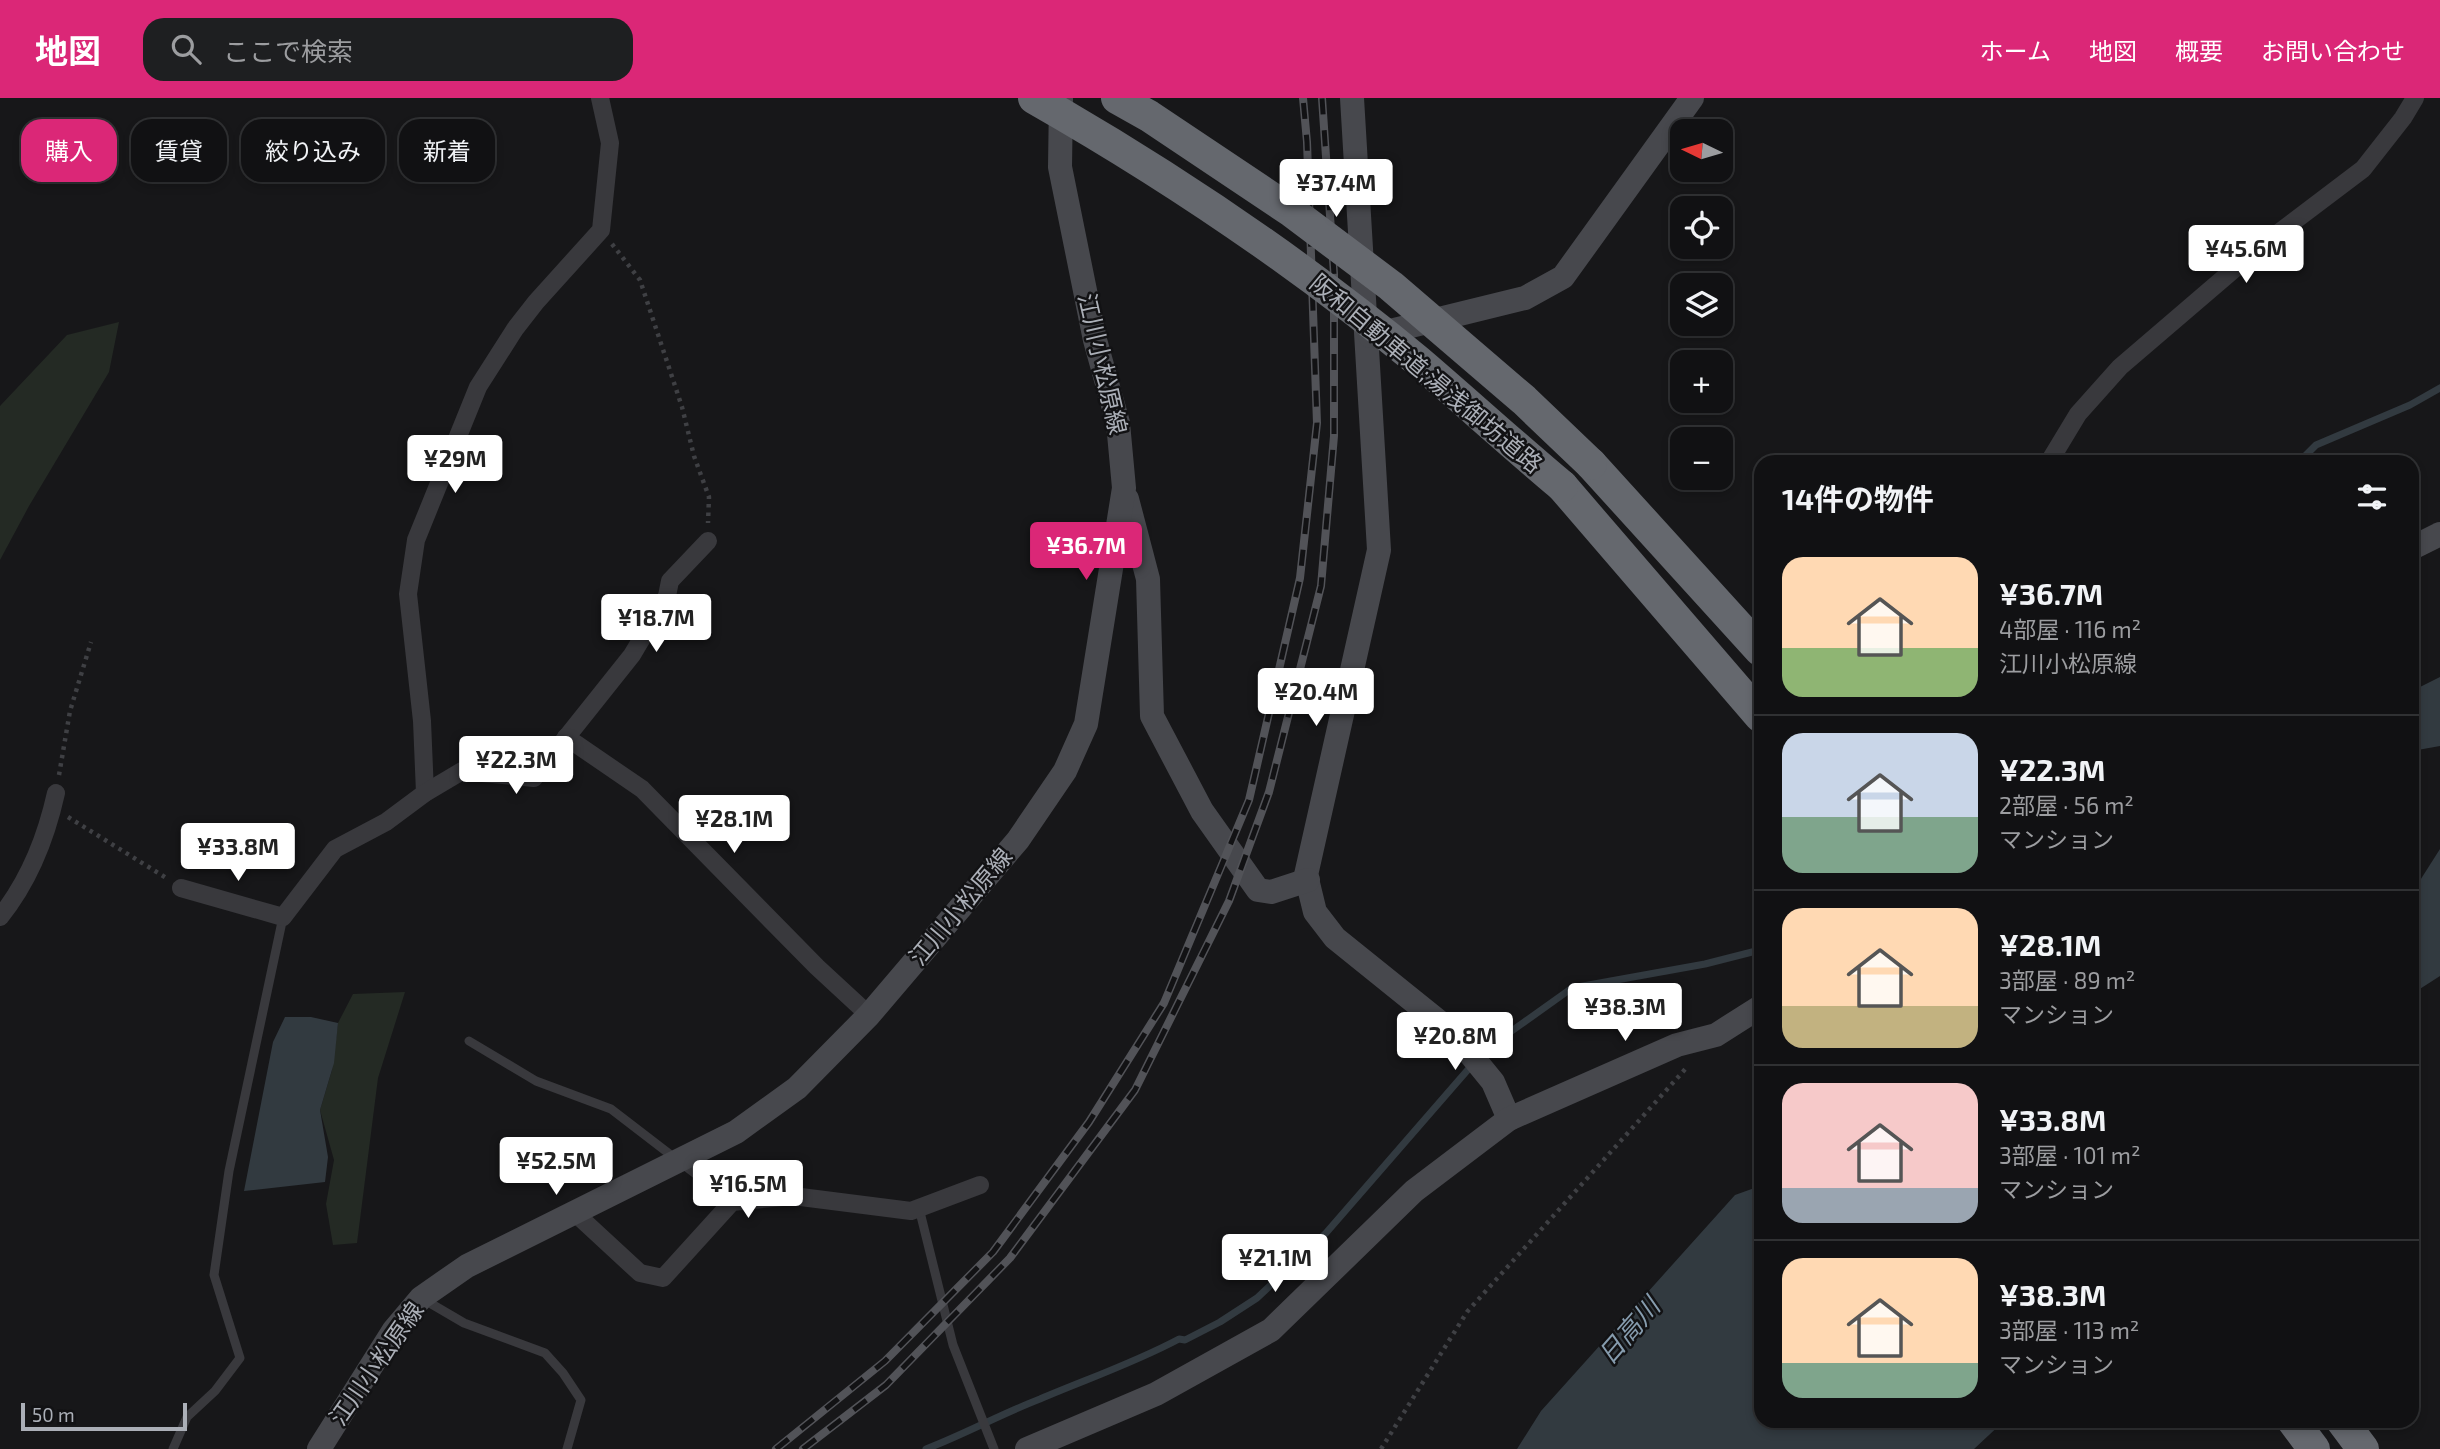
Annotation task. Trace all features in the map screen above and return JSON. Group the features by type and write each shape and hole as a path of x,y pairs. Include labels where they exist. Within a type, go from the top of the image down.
{"highway":[{"name":"阪和自動車道;湯浅御坊道路","path":"1034,98 1115,144 1280,254 1418,362 1562,486 1754,709"},
{"name":"阪和自動車道;湯浅御坊道路","path":"1117,98 1149,116 1290,211 1391,286 1524,400 1591,464 1754,643"},
{"path":"2298,1428 2314,1449"},
{"path":"2348,1428 2363,1449"}],"street":[{"path":"425,793 422,721 408,594 416,540 478,387 515,329 536,302 601,230 610,143 600,98"},
{"name":"江川小松原線","path":"319,1449 394,1331 421,1298 467,1266 736,1132 797,1088 869,1015 1018,840 1065,771 1086,724 1124,488 1118,423 1095,340 1060,167 1061,98"},
{"path":"1352,98 1379,550 1306,875 1315,912 1335,938 1453,1033 1493,1083 1509,1119"},
{"path":"1366,337 1525,298 1563,277 1692,98"},
{"path":"2053,455 2078,414 2120,367 2260,247 2363,169 2403,118 2415,98"},
{"path":"1124,488 1148,579 1152,716 1202,811 1258,890 1271,892 1308,880"},
{"path":"2419,544 2440,534"},
{"path":"181,888 283,917 335,849 387,822 425,793 461,771 534,778 632,655 667,596 670,581 708,541"},
{"path":"566,737 642,789 817,967 869,1015"},
{"path":"0,917 17,896 48,829 55,800"},
{"path":"1027,1449 1156,1394 1270,1330 1414,1191 1509,1119 1677,1045 1716,1035 1754,1011"},
{"path":"575,1213 640,1273 663,1278 732,1202 793,1196 911,1211 980,1185"}],"lane":[{"path":"173,1449 187,1417 215,1391 240,1357 214,1275 229,1171 278,951 283,917"},
{"path":"469,1041 536,1081 611,1109 732,1202"},
{"path":"919,1208 953,1345 994,1449"},
{"path":"421,1298 464,1323 545,1353 563,1373 581,1400 568,1449"}],"path":[{"path":"601,230 640,280 709,497 708,541"},
{"path":"91,642 70,712 55,800 181,888"},
{"path":"1381,1449 1467,1312 1689,1065"}],"shaded area":[{"path":"119,322 109,372 0,560 0,406 67,335"},
{"path":"405,992 378,1078 357,1243 333,1245 326,1204 334,1160 320,1110 332,1070 338,1023 353,994"}],"water":[{"path":"2440,677 2440,746 2419,750 2419,688"},
{"path":"2440,849 2440,976 2419,990 2419,882"},
{"path":"285,1017 311,1017 338,1023 334,1063 320,1110 328,1157 325,1182 244,1191 273,1042"},
{"name":"日高川","path":"1754,1188 1754,1428 1996,1428 1974,1449 1517,1449 1541,1411 1735,1195"}],"waterway":[{"path":"2306,455 2316,445 2410,405 2440,388"},
{"path":"926,1449 1179,1339 1185,1340 1257,1298 1326,1233 1485,1050 1572,988 1705,964 1754,952"}],"railway":[{"path":"776,1449 885,1361 993,1252 1089,1122 1164,1003 1249,800 1300,578 1317,423 1307,142 1303,98"},
{"path":"803,1449 886,1385 1010,1258 1135,1090 1229,901 1269,792 1321,586 1334,436 1334,274 1322,98"}]}
